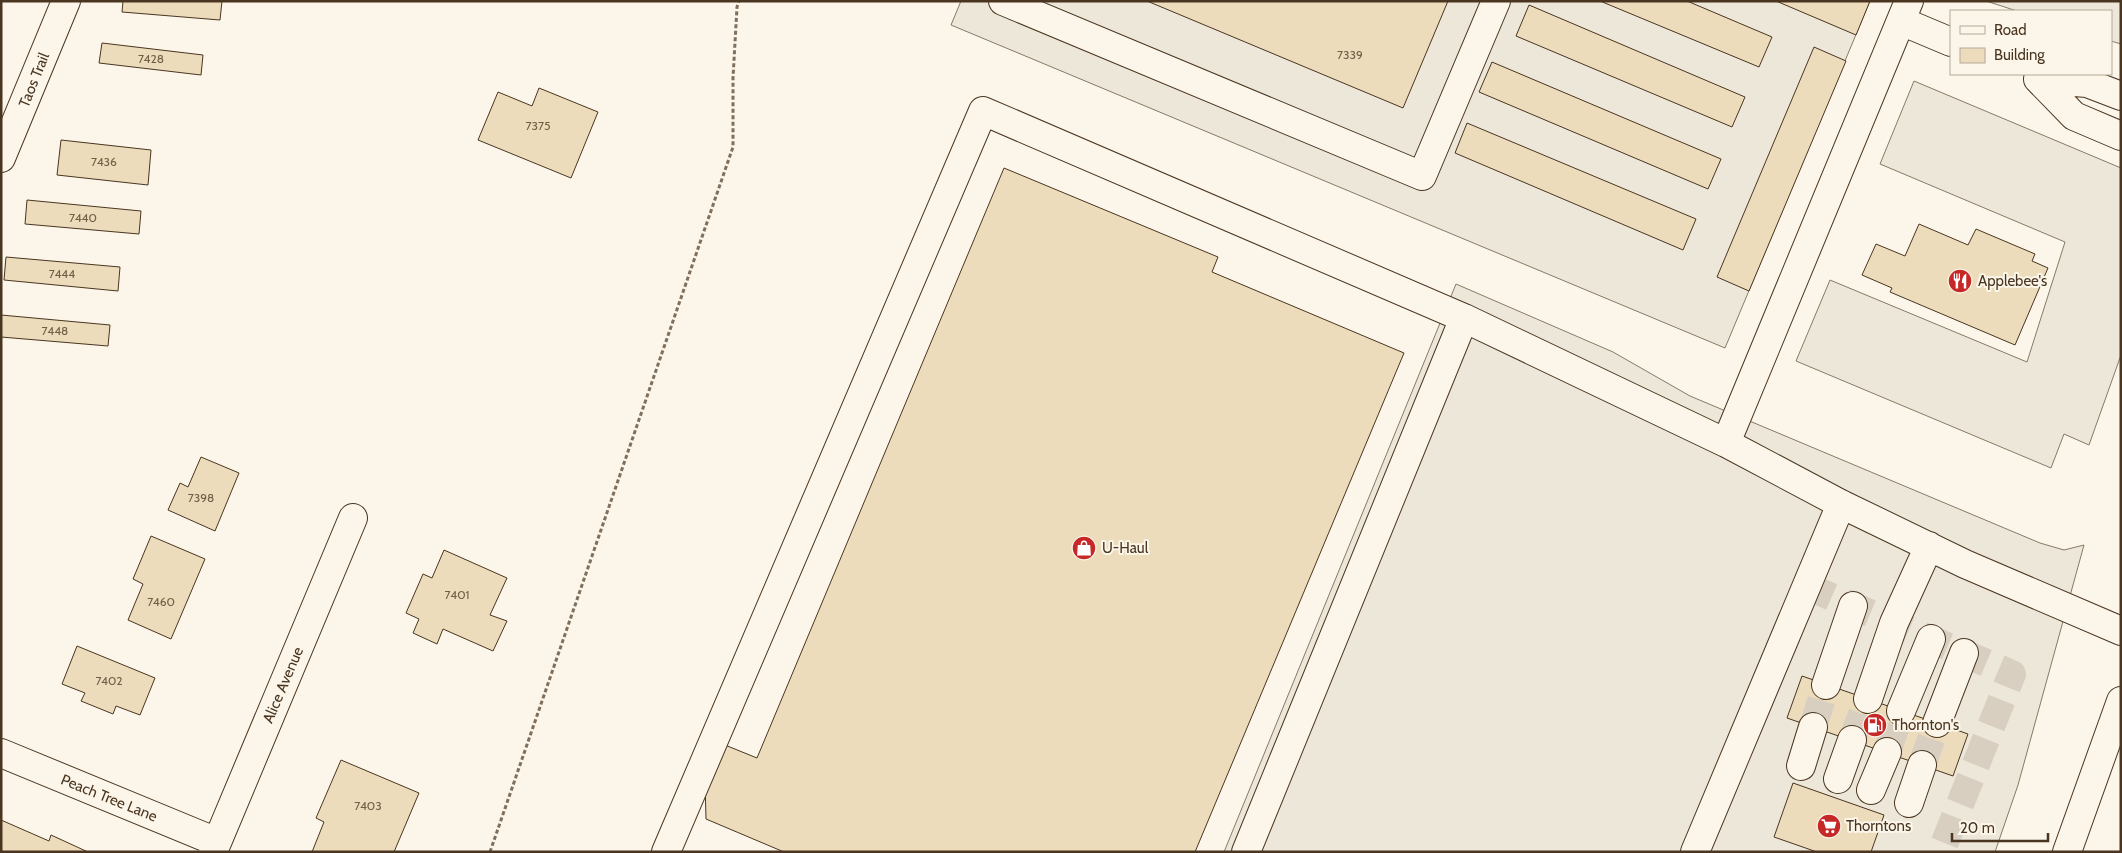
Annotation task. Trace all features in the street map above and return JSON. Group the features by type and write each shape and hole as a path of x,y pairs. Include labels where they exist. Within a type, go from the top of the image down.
{"street":[{"name":"Taos Trail","path":"1,158 66,1"},
{"path":"1004,1 1422,176 1496,1"},
{"path":"1726,443 1905,11 1950,41"},
{"path":"2031,77 2087,83 2121,96"},
{"path":"2031,77 2074,116 2121,136"},
{"path":"666,852 983,111 1464,318 1726,443 1841,504 1929,546 2121,631"},
{"path":"1246,852 1464,318"},
{"path":"1697,851 1841,504"},
{"name":"Alice Avenue","path":"215,847 353,518"},
{"path":"1868,699 1894,624 1929,546"},
{"path":"1826,685 1853,606"},
{"path":"1901,711 1931,639"},
{"path":"1937,723 1964,653"},
{"path":"2068,852 2121,701"},
{"path":"1801,766 1813,727"},
{"path":"1838,779 1852,740"},
{"path":"1871,790 1887,752"},
{"name":"Peach Tree Lane","path":"1,753 215,847"},
{"path":"1909,802 1922,766"}],"path":[{"path":"490,852 733,147 733,78 739,1"}],"shaded area":[{"path":"961,1 1870,1 1725,348 951,25"},
{"path":"1986,1 2121,1 2121,44 2112,41 2112,10 2014,10"},
{"path":"1914,81 2121,168 2121,355 2089,445 2064,434 2051,468 1796,361 1830,280 2027,362 2065,242 1880,164"},
{"path":"1456,284 1613,352 1690,396 2040,543 2064,550 2084,545 2018,785 1995,852 1224,852"}],"building":[{"path":"123,1 222,1 220,20 122,12"},
{"path":"1147,1 1448,1 1403,108"},
{"path":"1600,1 1687,1 1772,37 1759,67"},
{"path":"1776,1 1870,1 1856,35"},
{"path":"1529,5 1745,97 1732,127 1516,36"},
{"path":"102,43 203,55 201,75 99,63"},
{"path":"1814,47 1846,61 1749,291 1717,277"},
{"path":"1492,62 1721,159 1708,189 1479,92"},
{"path":"539,88 598,112 571,178 478,140 498,92 532,106"},
{"path":"1467,123 1696,219 1683,250 1455,153"},
{"path":"61,140 151,150 148,185 57,175"},
{"name":"U-Haul","path":"1004,168 1218,257 1212,272 1404,353 1195,852 784,852 706,819 705,780 720,743 757,758"},
{"path":"27,200 141,211 139,234 25,224"},
{"name":"Applebee's","path":"1919,224 1968,245 1976,229 2035,254 2032,261 2048,268 2015,345 1890,292 1892,288 1862,275 1876,244 1905,256"},
{"path":"6,257 120,267 118,291 4,280"},
{"path":"1,315 110,325 108,346 1,337"},
{"path":"201,457 239,473 215,531 168,510 180,483 188,487"},
{"path":"151,536 205,559 171,639 128,620 143,584 133,579"},
{"path":"444,550 507,578 490,615 507,621 493,651 443,629 437,644 413,633 419,619 406,613 423,574 432,578"},
{"path":"77,646 155,678 140,715 116,706 113,714 81,701 85,693 62,684"},
{"name":"Thornton's","path":"1802,676 1968,734 1953,776 1787,718"},
{"path":"341,760 419,793 394,852 312,852 324,822 316,818"},
{"name":"Thorntons","path":"1793,783 1884,815 1871,852 1817,852 1774,837"},
{"path":"1,820 49,841 51,835 88,852 1,852"}],"tunnel":[{"path":"1806,586 2012,674 1941,852"},
{"path":"1813,727 1826,685"},
{"path":"1852,740 1868,699"},
{"path":"1887,752 1901,711"},
{"path":"1922,765 1937,723"}],"place":[{"name":"Applebee's","path":"1960,281"},
{"name":"U-Haul","path":"1084,548"},
{"name":"Thornton's","path":"1875,725"},
{"name":"Thorntons","path":"1829,826"}]}
